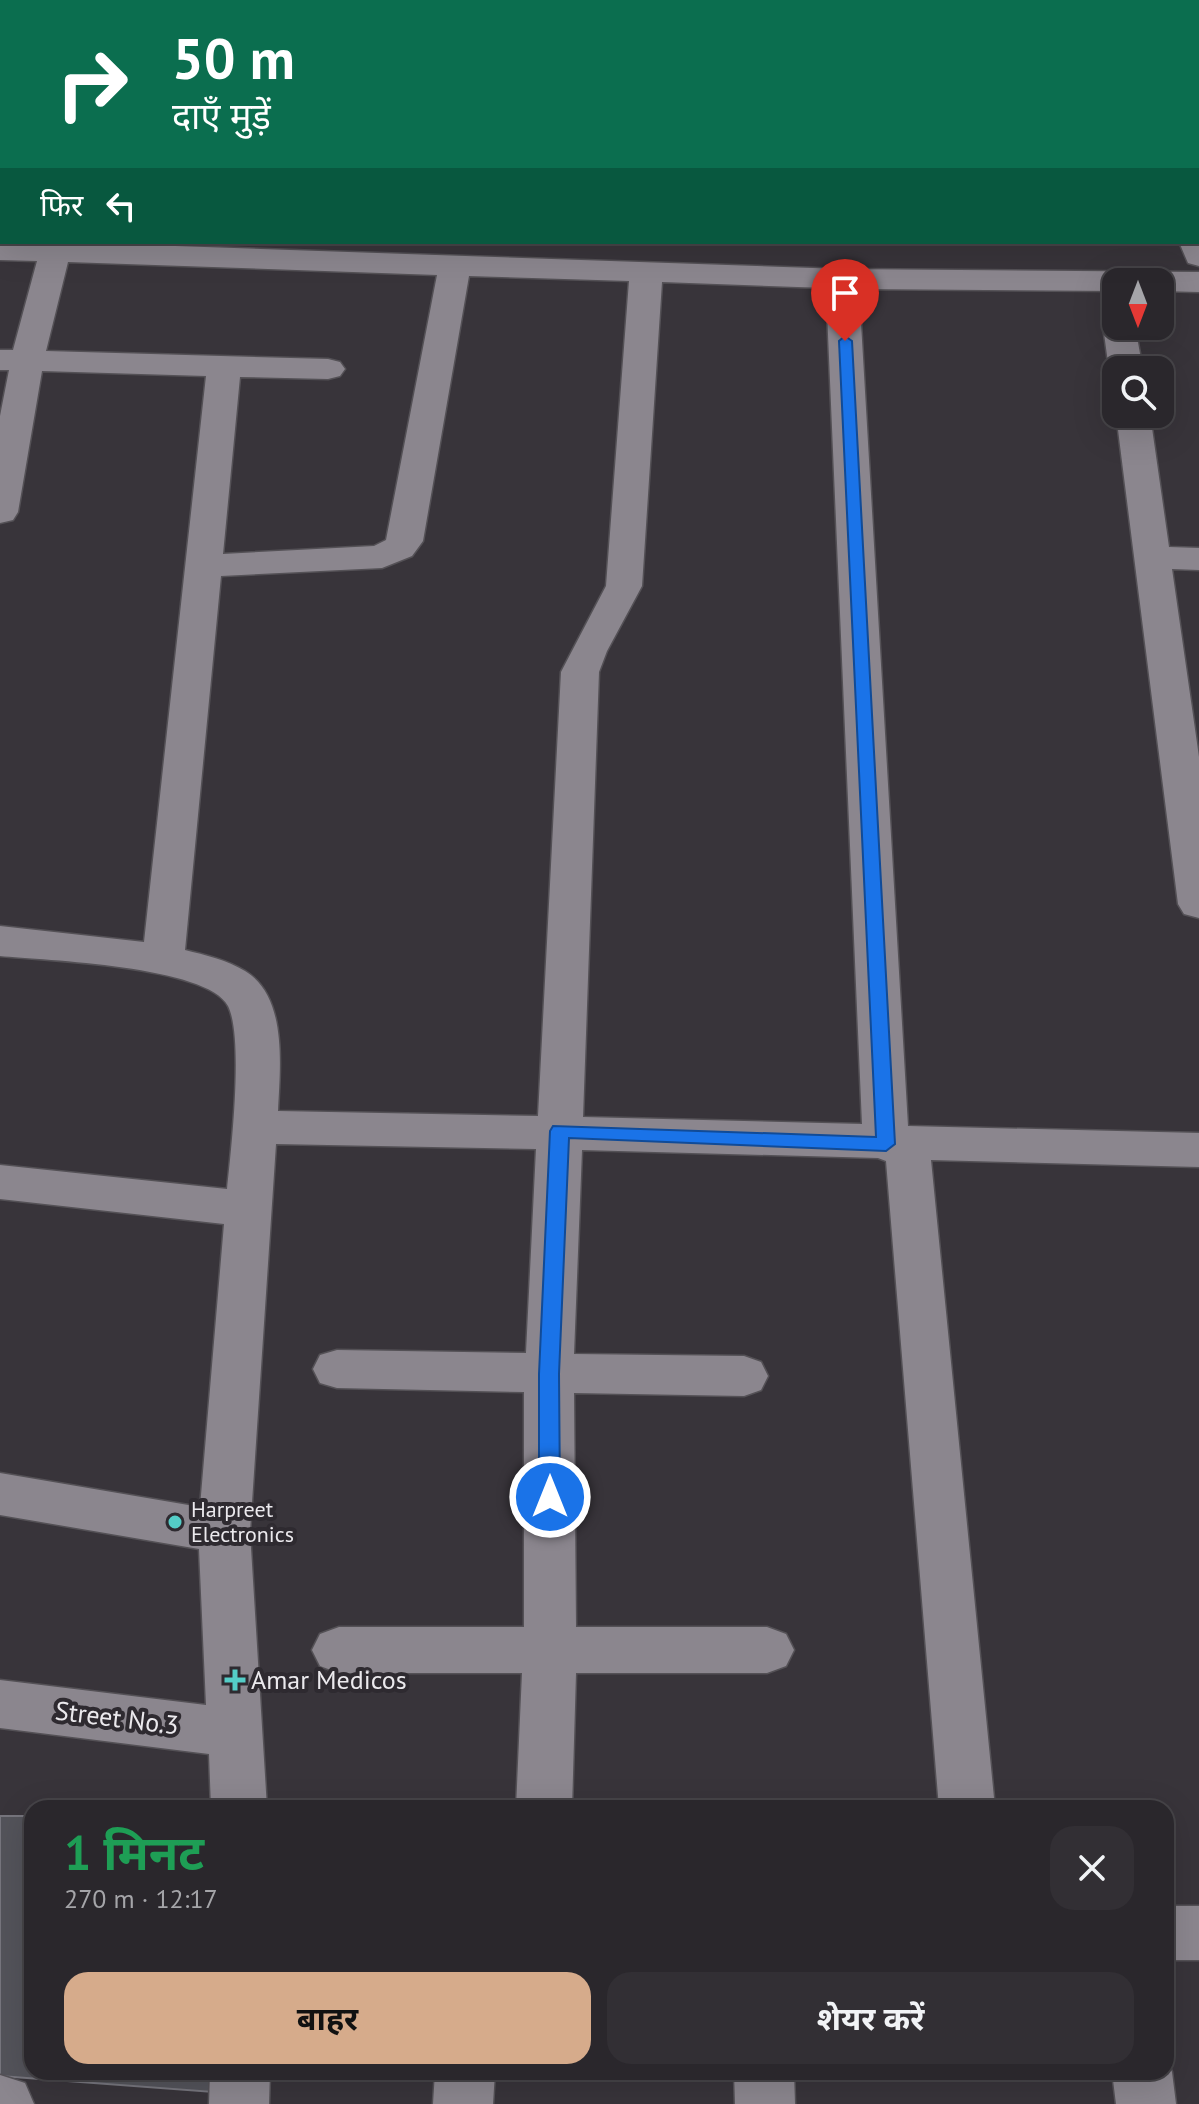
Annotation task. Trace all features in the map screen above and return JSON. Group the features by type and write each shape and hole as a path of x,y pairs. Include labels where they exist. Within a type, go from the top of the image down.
{"street":[{"path":"0,250 842,279 1102,280"},
{"path":"0,512 14,361 55,252"},
{"path":"205,566 382,557 405,541 455,266"},
{"path":"544,1800 550,1650 549,1374 580,672 584,656 613,614 624,586 646,273"},
{"path":"842,279 896,1144 966,1800"},
{"path":"1174,281 1199,282"},
{"path":"14,361 224,369 328,369"},
{"path":"163,959 224,369"},
{"path":"1135,428 1199,904"},
{"path":"1153,557 1199,559"},
{"path":"0,941 190,964 232,981 246,996 255,1019 256,1127 224,1532 239,1800"},
{"path":"256,1127 560,1131 896,1144 1199,1150"},
{"path":"0,1182 248,1209"},
{"path":"337,1369 744,1376"},
{"path":"0,1494 224,1532"},
{"path":"339,1650 767,1650"},
{"name":"Street No.3","path":"0,1704 235,1733"},
{"path":"1174,1933 1199,1933"},
{"path":"239,2104 240,2080"},
{"path":"463,2104 464,2080"},
{"path":"764,2080 765,2104"},
{"path":"1143,2080 1146,2104"}],"building":[{"path":"0,1816 24,1816 24,2078 0,2076"},
{"path":"53,2080 214,2080 213,2092"}],"place":[{"name":"Harpreet Electronics","path":"175,1522"},
{"name":"Amar Medicos","path":"235,1680"}],"route":[{"path":"550,1497 549,1374 560,1131 886,1144 845,341"}]}
